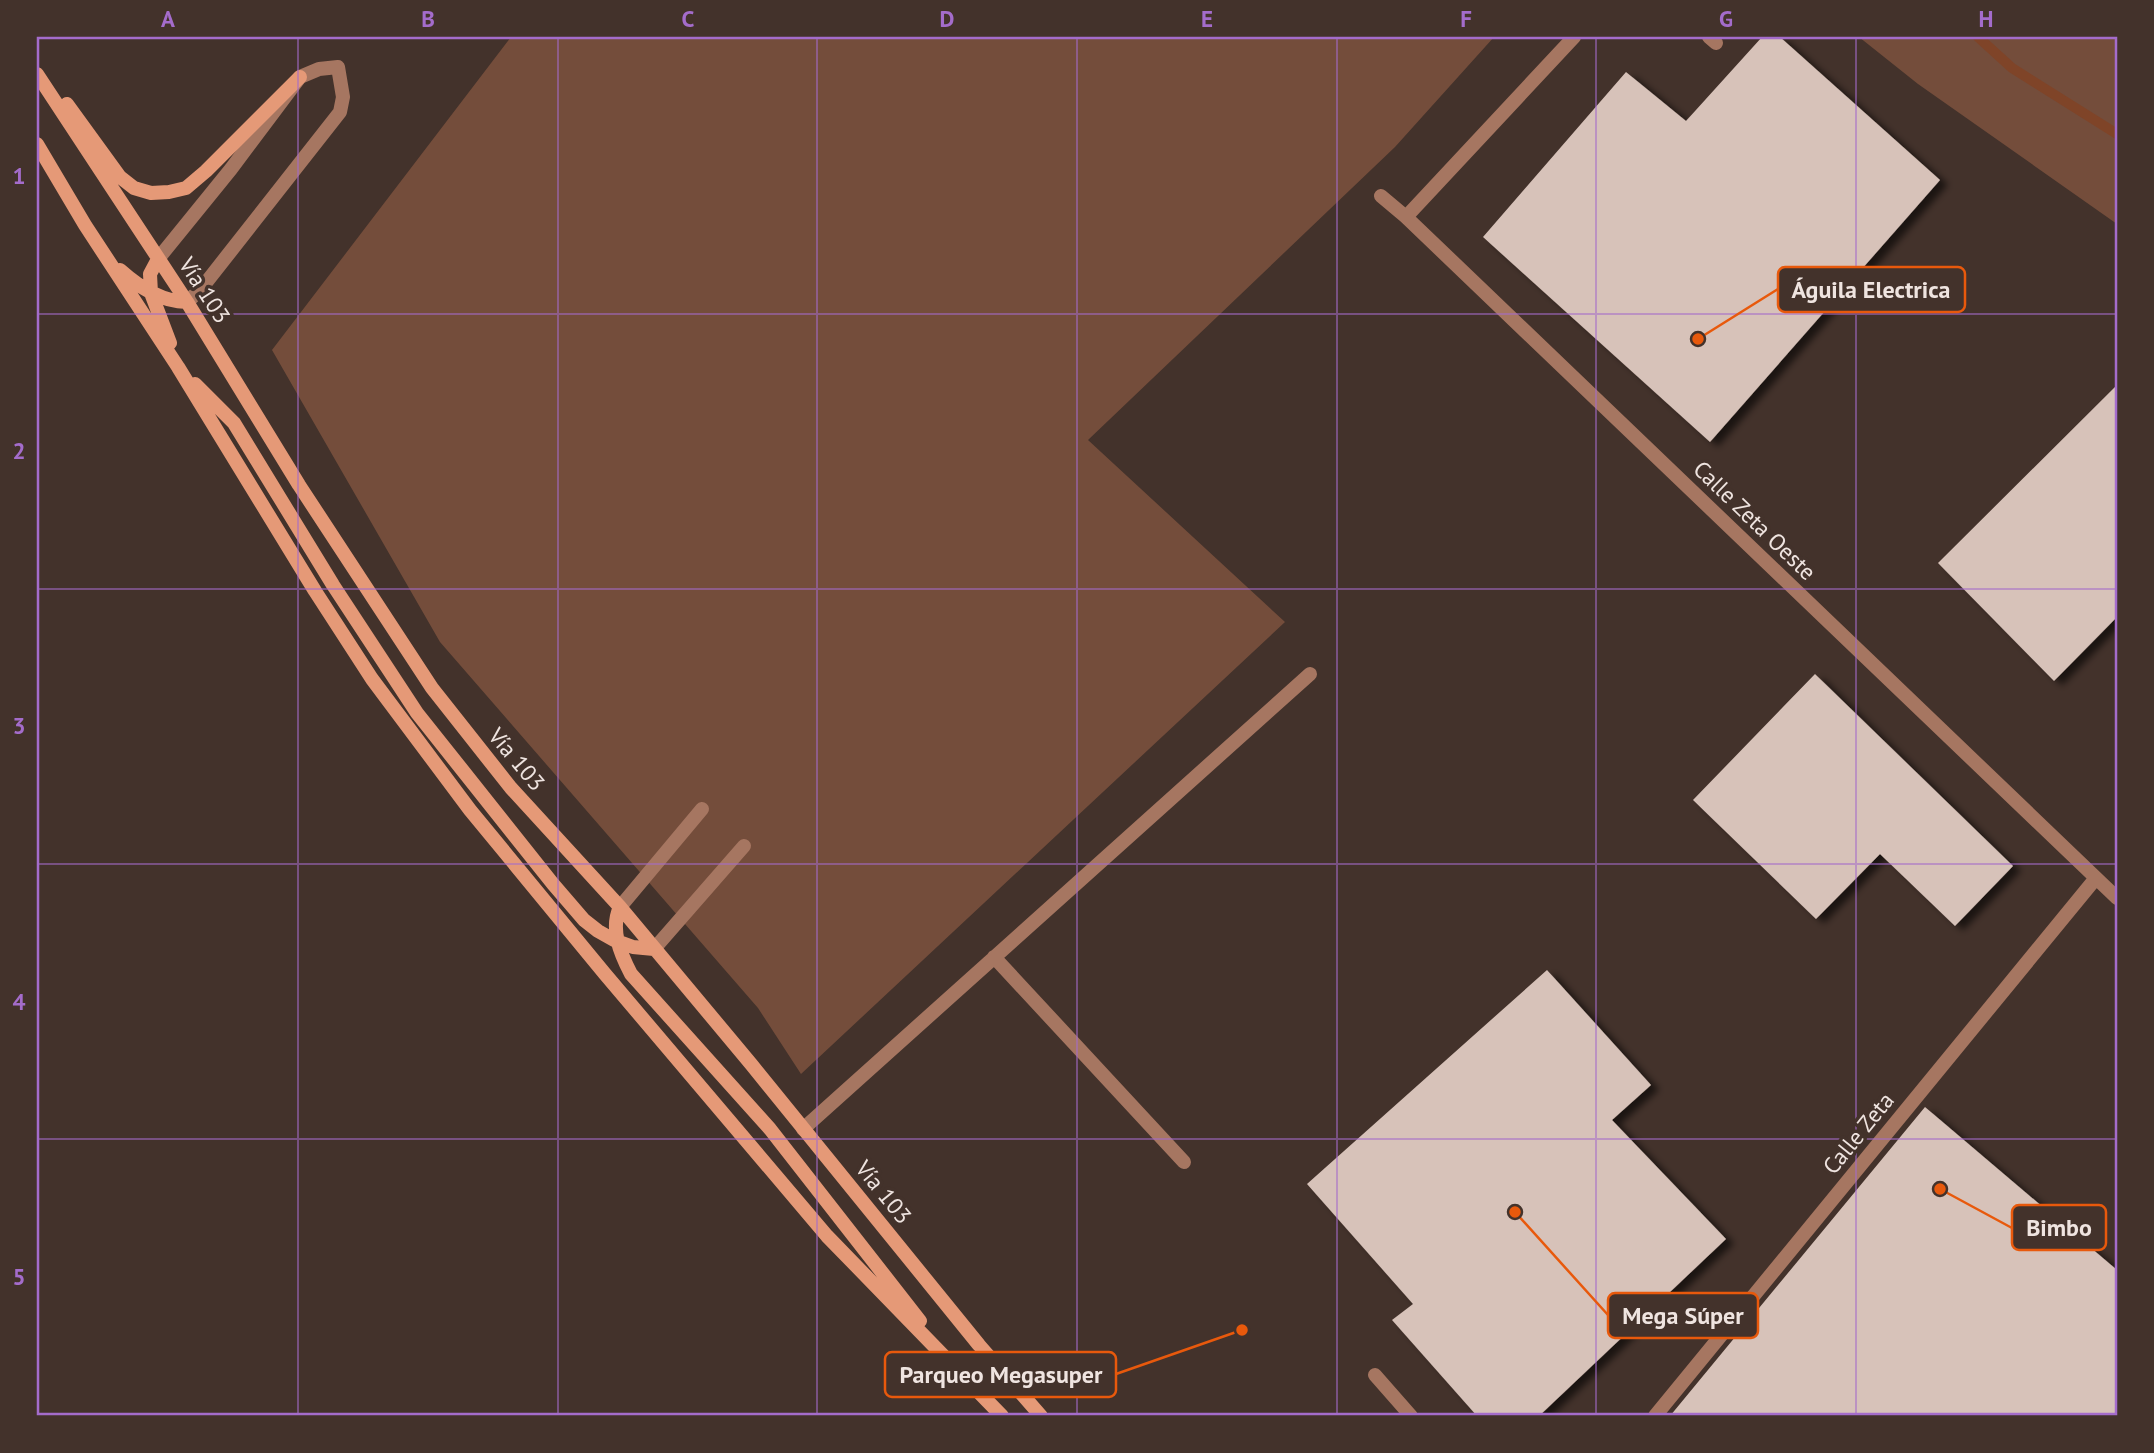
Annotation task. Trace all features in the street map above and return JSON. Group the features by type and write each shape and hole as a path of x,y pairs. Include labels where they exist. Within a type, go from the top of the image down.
{"main road":[{"path":"37,62 120,177 134,188 151,193 187,188 300,77"},
{"name":"Vía 103","path":"37,74 187,302 299,485 432,688 511,788 620,907 979,1345 1041,1416"},
{"path":"37,144 85,225 178,367 315,592 372,679 470,810 827,1237 1002,1416"},
{"path":"85,225 114,264 132,281 151,293 176,302 187,302"},
{"path":"158,260 150,274 151,293 178,367 234,423 333,585 417,713 584,920 618,942 654,949"},
{"path":"620,907 615,918 618,942 622,958 631,974 770,1129 965,1379"}],"street":[{"path":"1406,218 1574,37"},
{"path":"158,260 300,77 319,69 338,67 343,97 340,112 201,289 187,302"},
{"name":"Calle Zeta Oeste","path":"1381,196 2117,898"},
{"path":"803,1129 1310,674"},
{"path":"620,907 702,809"},
{"path":"654,949 744,846"},
{"name":"Calle Zeta","path":"1655,1416 2096,878"},
{"path":"994,957 1184,1162"},
{"path":"1375,1375 1411,1416"}],"shaded area":[{"path":"511,37 1494,37 1395,147 1088,440 1285,622 801,1074 758,1008 440,642 272,350"},
{"path":"1859,37 2117,37 2117,224 1918,84"}],"building":[{"path":"1762,37 1780,37 1940,180 1710,442 1483,237 1626,72 1686,121"},
{"path":"2117,385 2117,617 2054,681 1938,563"},
{"path":"1815,674 2013,866 1955,926 1880,854 1816,919 1693,800"},
{"path":"1547,970 1651,1085 1612,1120 1726,1239 1539,1416 1477,1416 1392,1320 1413,1304 1307,1184"},
{"path":"1925,1107 2117,1270 2117,1416 1670,1416"}],"waterway":[{"path":"1978,37 2012,68 2117,134"}],"place":[{"name":"Águila Electrica","path":"1698,339"},
{"name":"Bimbo","path":"1940,1189"},
{"name":"Mega Súper","path":"1515,1212"},
{"name":"Parqueo Megasuper","path":"1242,1330"}]}
